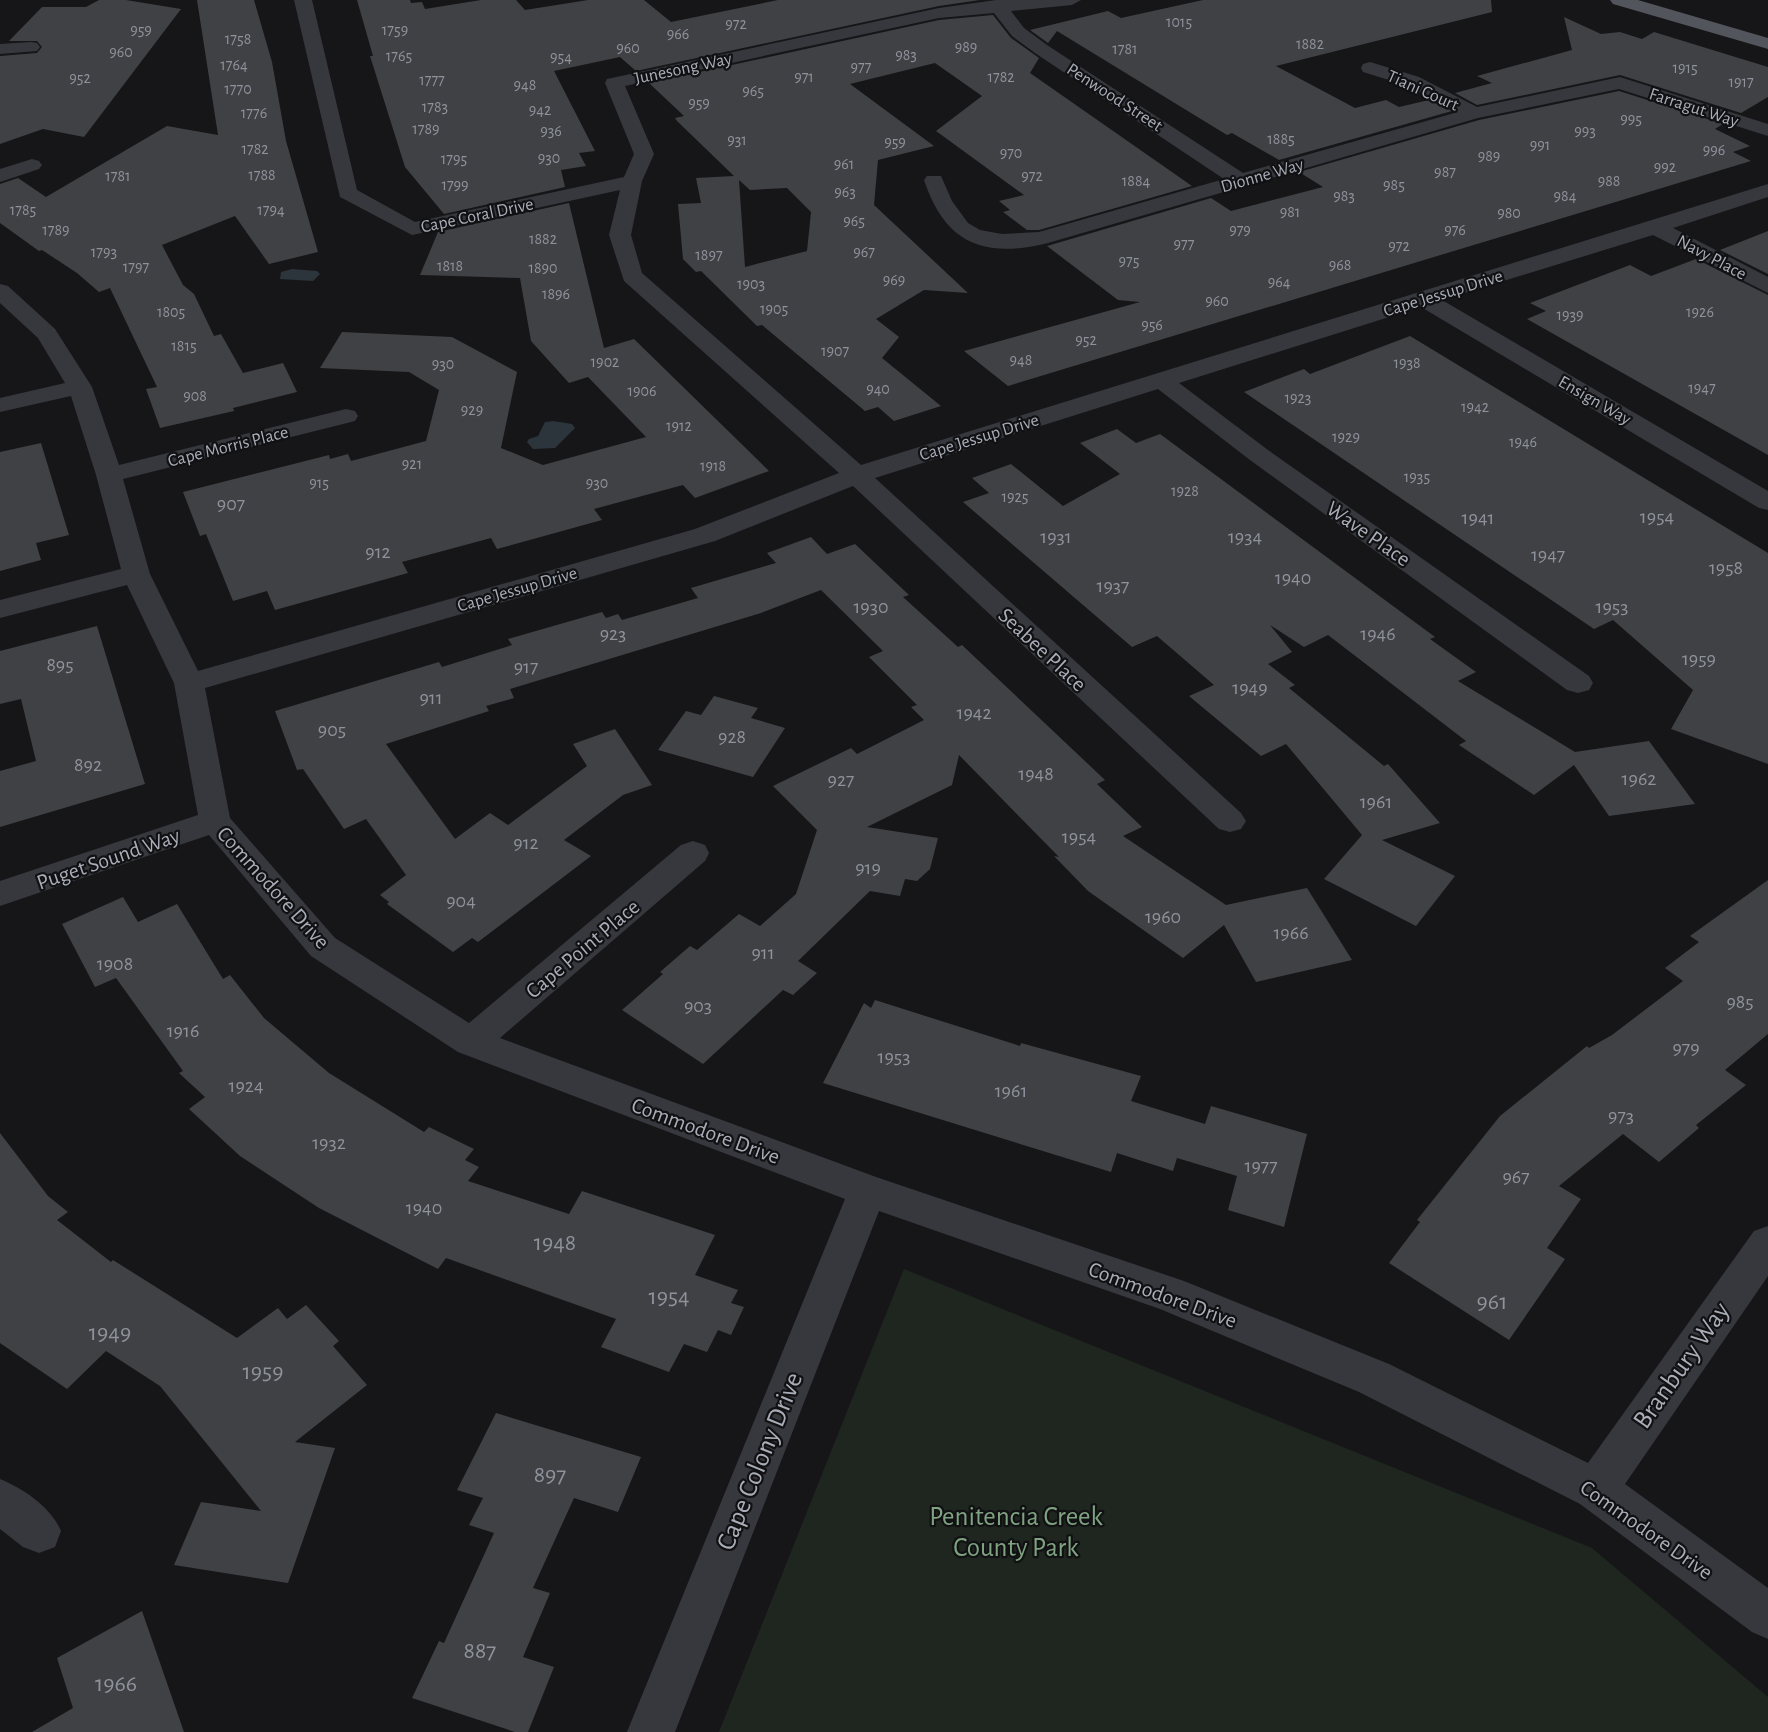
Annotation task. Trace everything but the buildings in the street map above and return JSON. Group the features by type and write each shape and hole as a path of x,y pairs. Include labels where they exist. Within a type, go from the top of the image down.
{"main road":[{"path":"1619,0 1768,44"}],"street":[{"name":"Cape Coral Drive","path":"303,0 347,193 412,229 633,181"},
{"name":"Junesong Way","path":"857,475 632,276 620,236 633,181 644,154 614,83 890,22 997,5 1072,0"},
{"name":"Penwood Street","path":"997,5 1018,32 1041,50 1241,181"},
{"path":"0,50 31,47"},
{"name":"Tiani Court","path":"1370,68 1412,81 1475,113"},
{"name":"Dionne Way","path":"934,180 942,206 949,219 965,231 986,239 1011,241 1040,238 1475,113 1620,83"},
{"name":"Farragut Way","path":"1620,83 1768,130"},
{"path":"0,176 32,165"},
{"name":"Cape Jessup Drive","path":"189,683 705,535 857,475 1422,298 1655,228 1768,190"},
{"name":"Navy Place","path":"1655,228 1768,286"},
{"name":"Commodore Drive","path":"0,291 47,334 80,387 109,475 136,573 189,683 215,821 323,947 471,1042 868,1191 1170,1294 1374,1378 1596,1489 1768,1616"},
{"name":"Ensign Way","path":"1422,298 1768,502"},
{"name":"Wave Place","path":"1162,381 1258,455 1578,683"},
{"path":"0,405 80,387"},
{"name":"Cape Morris Place","path":"109,475 346,416"},
{"name":"Seabee Place","path":"857,475 1230,821"},
{"path":"0,609 136,573"},
{"name":"Puget Sound Way","path":"0,894 215,821"},
{"name":"Cape Point Place","path":"471,1042 693,854"},
{"name":"Cape Colony Drive","path":"651,1732 868,1191"},
{"name":"Branbury Way","path":"1596,1489 1768,1243"},
{"path":"0,1501 39,1531"}],"green space":[{"name":"Penitencia Creek County Park","path":"904,1269 1592,1548 1768,1697 1768,1732 719,1732"}],"shaded area":[{"path":"292,269 317,271 320,274 313,281 280,279 281,272"},
{"path":"545,422 572,424 575,428 555,448 533,449 527,442 529,439 538,436"}]}
